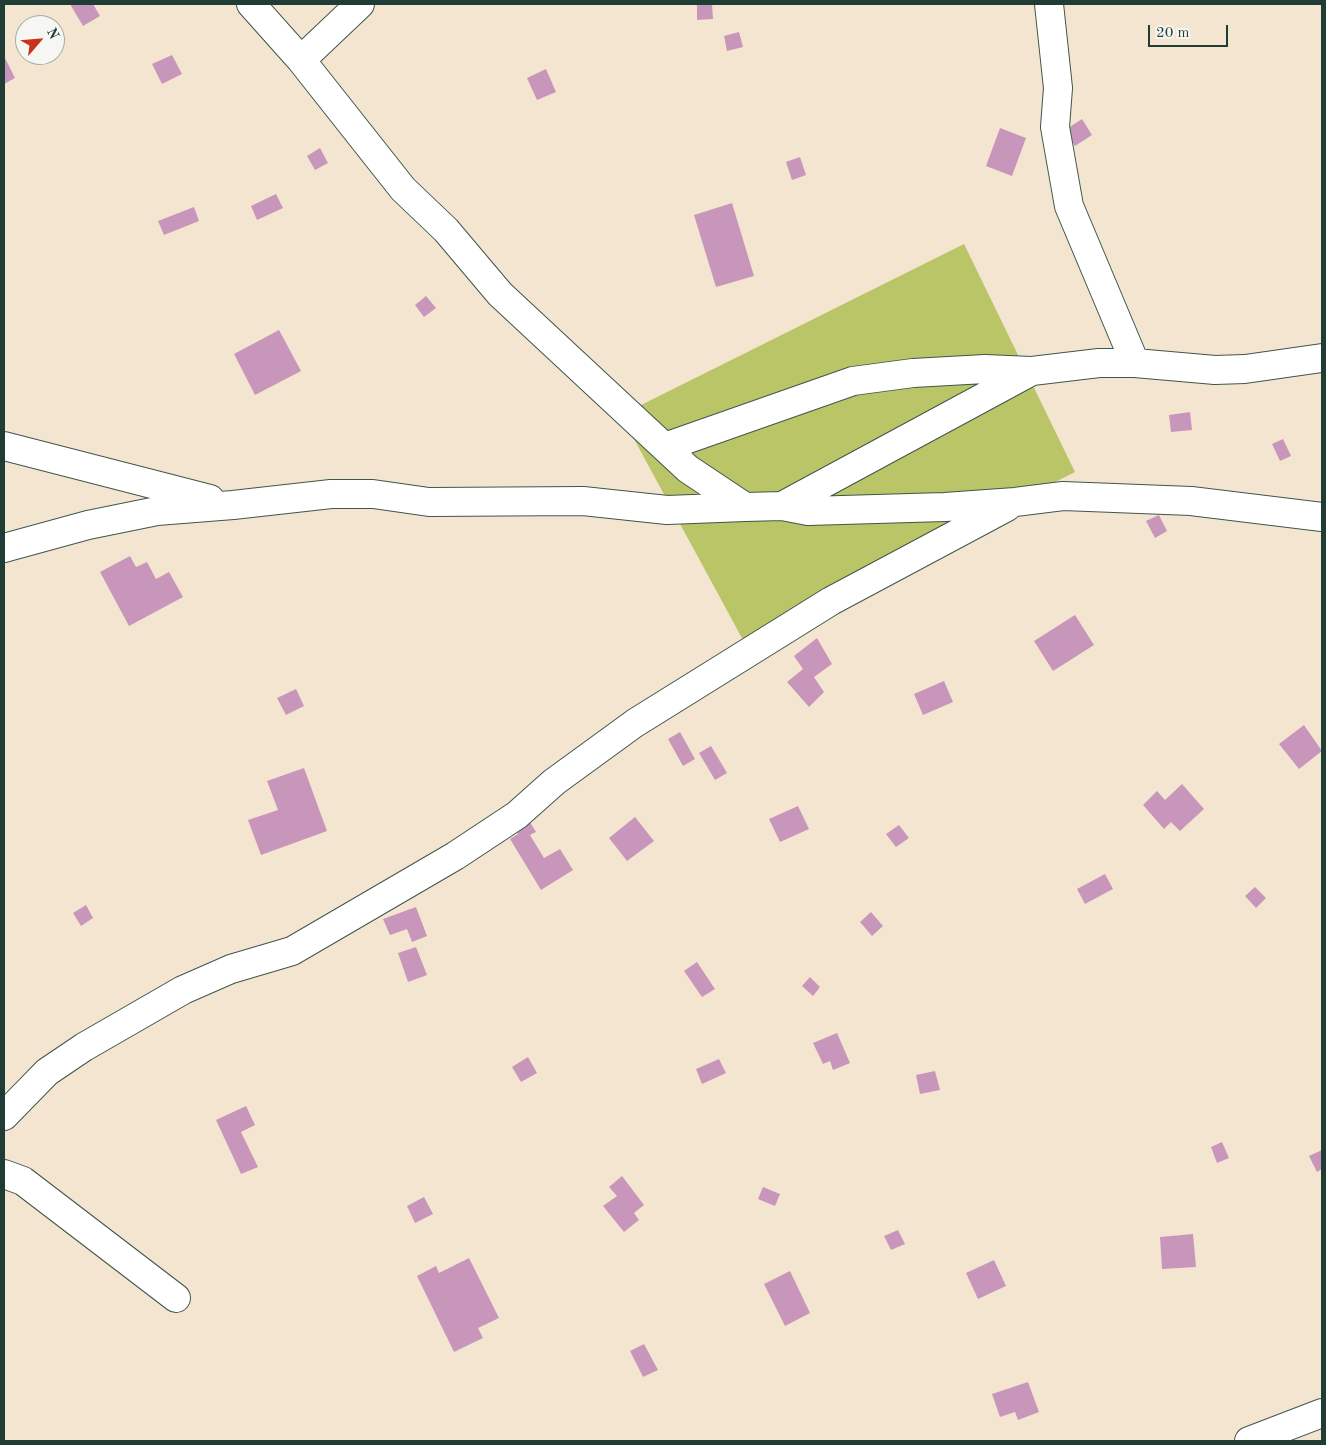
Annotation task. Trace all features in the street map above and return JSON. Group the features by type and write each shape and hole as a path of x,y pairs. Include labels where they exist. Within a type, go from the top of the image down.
{"street":[{"path":"251,4 301,60 403,189 446,230 500,294 688,469 745,506"},
{"path":"301,60 360,4"},
{"path":"1049,4 1058,88 1054,127 1069,206 1135,363"},
{"path":"665,447 853,381 913,373 976,369 1032,371 1099,363 1135,363 1215,370 1246,369 1322,358"},
{"path":"782,506 1032,371"},
{"path":"4,446 233,505"},
{"path":"4,548 88,525 158,510 233,505 331,494 373,494 429,502 582,501 667,510 782,506 808,511 946,507 1063,496 1191,501 1322,517"},
{"path":"4,1116 47,1072 84,1047 183,990 231,969 292,951 454,856 517,815 554,782 643,718 831,601 1015,502"},
{"path":"4,1174 23,1181 176,1298"},
{"path":"1249,1441 1322,1413"}],"green space":[{"path":"964,244 1075,472 743,640 621,415"}],"building":[{"path":"70,4 93,4 100,16 83,26"},
{"path":"697,4 712,4 713,19 697,20"},
{"path":"739,32 743,47 727,51 724,36"},
{"path":"172,55 182,74 162,84 152,64"},
{"path":"4,56 15,78 4,84"},
{"path":"546,69 556,92 537,100 527,78"},
{"path":"1082,119 1092,135 1075,146 1065,130"},
{"path":"1000,128 1026,138 1012,176 986,166"},
{"path":"320,148 328,163 315,170 307,156"},
{"path":"800,157 806,175 792,180 786,162"},
{"path":"276,194 283,208 257,220 251,206"},
{"path":"732,203 754,276 716,287 694,215"},
{"path":"194,207 199,221 164,235 158,221"},
{"path":"426,296 436,308 424,317 415,305"},
{"path":"279,330 301,371 255,395 234,354"},
{"path":"1190,412 1192,430 1171,432 1169,415"},
{"path":"1283,439 1291,456 1280,461 1272,444"},
{"path":"1159,515 1167,531 1155,538 1146,521"},
{"path":"130,556 136,567 147,562 156,579 169,572 183,597 129,626 100,572"},
{"path":"1075,615 1094,645 1053,671 1034,641"},
{"path":"817,638 832,664 814,677 824,692 809,707 787,682 803,669 794,656"},
{"path":"944,681 953,702 923,715 914,694"},
{"path":"296,689 304,706 286,715 277,698"},
{"path":"1304,725 1322,751 1299,769 1279,744"},
{"path":"680,732 695,759 683,766 668,739"},
{"path":"711,746 727,773 715,780 699,753"},
{"path":"304,768 327,831 261,855 248,820 278,810 267,781"},
{"path":"1182,784 1204,809 1180,831 1171,822 1164,829 1143,805 1157,791 1165,800"},
{"path":"798,806 809,829 780,842 769,819"},
{"path":"635,817 654,841 627,861 609,838"},
{"path":"528,819 536,832 530,835 544,858 560,849 573,870 541,890 510,839 518,834 514,827"},
{"path":"899,825 909,838 896,847 886,834"},
{"path":"1105,874 1113,889 1085,904 1077,889"},
{"path":"1255,887 1266,898 1256,908 1245,896"},
{"path":"86,905 93,918 81,926 73,913"},
{"path":"416,907 427,936 412,942 407,929 390,935 383,919"},
{"path":"871,912 883,926 872,936 860,922"},
{"path":"416,947 427,975 408,982 398,953"},
{"path":"697,962 715,989 702,997 684,971"},
{"path":"810,977 820,987 813,996 802,986"},
{"path":"837,1033 850,1063 833,1070 830,1061 823,1064 813,1043"},
{"path":"528,1057 537,1073 521,1082 512,1067"},
{"path":"719,1059 726,1073 702,1084 696,1069"},
{"path":"935,1071 940,1090 920,1094 916,1075"},
{"path":"246,1106 255,1125 241,1132 258,1167 241,1174 216,1120"},
{"path":"1222,1142 1229,1158 1217,1163 1211,1147"},
{"path":"1322,1150 1322,1169 1317,1172 1309,1156"},
{"path":"622,1176 644,1205 634,1213 639,1220 624,1232 603,1206 617,1196 609,1187"},
{"path":"763,1187 780,1194 775,1206 758,1199"},
{"path":"424,1197 433,1214 415,1223 407,1206"},
{"path":"898,1230 905,1244 891,1250 884,1236"},
{"path":"1193,1234 1196,1267 1162,1269 1160,1237"},
{"path":"469,1258 499,1318 478,1328 483,1338 454,1352 417,1276 436,1266 439,1273"},
{"path":"994,1260 1006,1286 978,1299 966,1273"},
{"path":"790,1271 810,1313 785,1326 764,1284"},
{"path":"644,1344 658,1370 643,1377 630,1351"},
{"path":"1028,1382 1039,1412 1018,1420 1015,1412 1000,1417 992,1394"}]}
